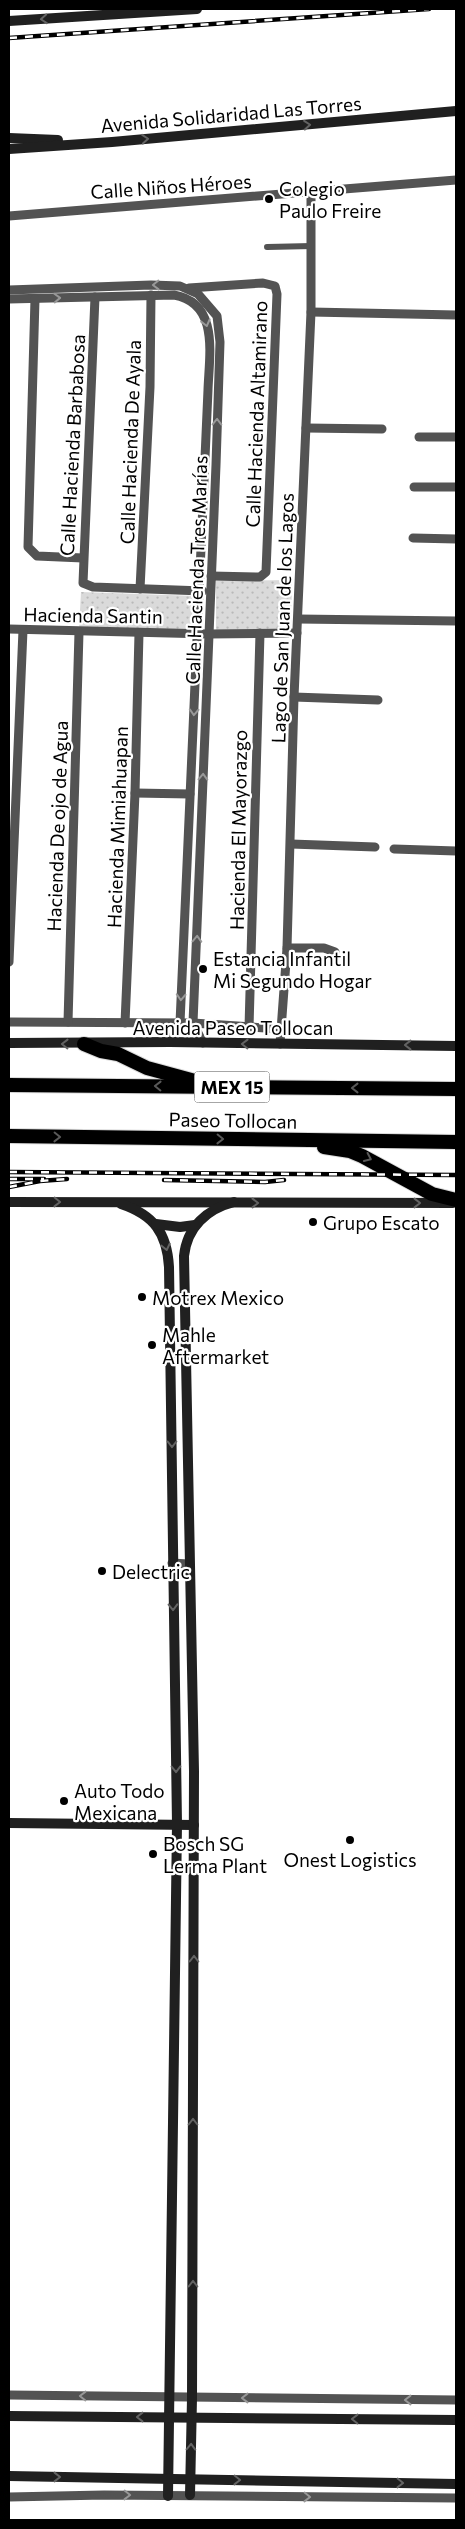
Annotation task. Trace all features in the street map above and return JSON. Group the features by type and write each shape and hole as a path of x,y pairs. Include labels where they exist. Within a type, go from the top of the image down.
{"highway":[{"path":"84,1044 129,1058 147,1068 223,1087"},
{"name":"Paseo Tollocan","path":"9,1085 456,1089"},
{"name":"Paseo Tollocan","path":"9,1136 456,1142"},
{"path":"305,1139 317,1146 350,1151 362,1156 432,1194 456,1202"}],"main road":[{"path":"9,21 197,9"},
{"name":"Avenida Solidaridad Las Torres","path":"9,149 112,142 456,111"},
{"path":"9,138 112,142"},
{"name":"Avenida Paseo Tollocan","path":"9,1043 170,1042 456,1046"},
{"path":"9,1202 121,1204 456,1202"},
{"path":"190,2495 192,2417 194,1825 184,1256 188,1237 196,1226 211,1210 234,1202"},
{"path":"121,1204 132,1207 156,1224 166,1241 168,1254 171,1338 172,1563 177,1824 168,2496"},
{"path":"156,1224 180,1227 196,1226"},
{"path":"9,1823 194,1825"},
{"path":"9,2416 456,2420"},
{"path":"9,2476 456,2484"}],"street":[{"name":"Calle Niños Héroes","path":"9,216 456,180"},
{"name":"Lago de San Juan de los Lagos","path":"280,1044 287,948 294,697 311,312 311,192"},
{"path":"268,247 312,246"},
{"name":"Calle Hacienda Altamirano","path":"189,288 263,282 275,286 277,294 267,570 266,574 260,577 212,576"},
{"path":"9,290 165,284 189,288"},
{"path":"126,286 126,296"},
{"name":"Calle Hacienda Tres Marías","path":"189,288 213,309 219,331 212,576 193,1023 203,1043"},
{"name":"Calle Hacienda Tres Marías","path":"9,299 174,295 188,300 200,308 208,328 210,347 180,1023 170,1042"},
{"name":"Calle Hacienda De Ayala","path":"140,589 150,387 151,296"},
{"name":"Calle Hacienda Barbabosa","path":"95,297 82,581 84,585 92,587 140,589"},
{"path":"35,299 27,542 30,550 37,556 83,558"},
{"path":"311,312 456,315"},
{"path":"306,428 382,429"},
{"path":"419,437 456,438"},
{"path":"414,487 456,487"},
{"path":"413,538 456,539"},
{"path":"140,589 211,591"},
{"path":"298,619 456,621"},
{"name":"Hacienda Santin","path":"9,629 197,634 297,633"},
{"path":"9,962 22,630"},
{"name":"Hacienda De ojo de Agua","path":"68,1022 79,632"},
{"name":"Hacienda Mimiahuapan","path":"125,1022 135,793 139,633"},
{"name":"Hacienda El Mayorazgo","path":"250,1028 260,633"},
{"path":"294,697 378,700"},
{"path":"193,734 205,735"},
{"path":"135,793 190,794"},
{"path":"291,844 375,846"},
{"path":"394,849 456,850"},
{"path":"187,880 199,880"},
{"path":"287,948 324,948 335,952"},
{"path":"9,1022 193,1023 280,1029"},
{"path":"171,1338 185,1338"},
{"path":"172,1412 186,1412"},
{"path":"172,1563 188,1564"},
{"path":"9,2395 456,2400"},
{"path":"9,2497 190,2495 456,2498"}],"shaded area":[{"path":"292,580 291,630 216,630 216,581"},
{"path":"81,592 197,596 196,631 79,629"}],"railway":[{"path":"9,38 429,9"},
{"path":"9,1172 456,1175"},
{"path":"9,1179 44,1179"},
{"path":"9,1187 40,1181 67,1179"},
{"path":"164,1180 265,1182 284,1180"}],"place":[{"name":"Colegio Paulo Freire","path":"269,199"},
{"name":"Estancia Infantil Mi Segundo Hogar","path":"203,969"},
{"name":"Grupo Escato","path":"313,1222"},
{"name":"Motrex Mexico","path":"142,1297"},
{"name":"Mahle Aftermarket","path":"152,1345"},
{"name":"Delectric","path":"102,1571"},
{"name":"Auto Todo Mexicana","path":"64,1801"},
{"name":"Onest Logistics","path":"350,1840"},
{"name":"Bosch SG Lerma Plant","path":"153,1854"}]}
